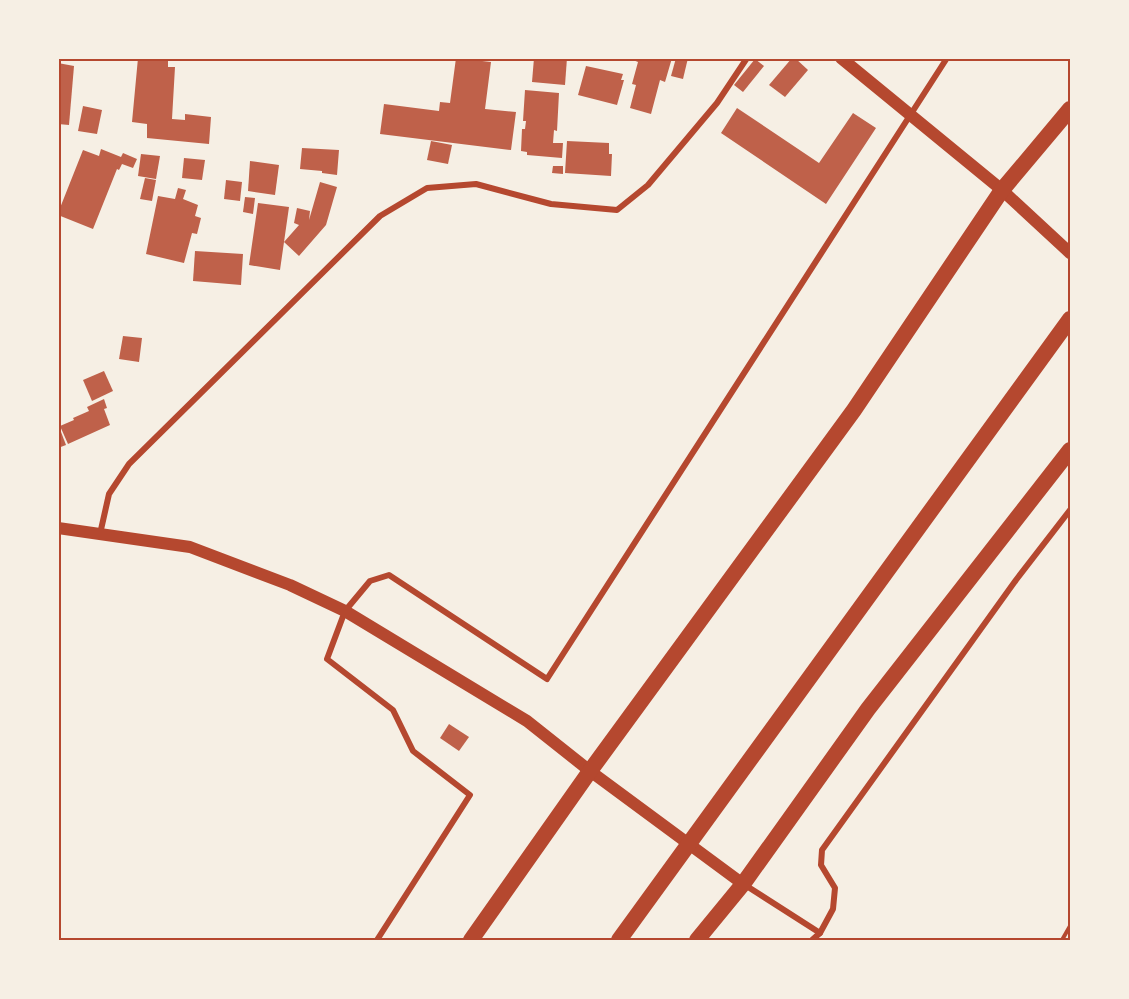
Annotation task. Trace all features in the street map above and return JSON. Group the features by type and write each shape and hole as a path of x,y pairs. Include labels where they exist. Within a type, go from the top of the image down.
{"highway":[{"path":"471,940 590,771 854,410 1002,190 1071,109"},
{"path":"619,940 1068,323"},
{"path":"698,940 743,884 868,709 1071,450"}],"main road":[{"path":"841,58 1002,190 1071,253"},
{"path":"58,528 190,547 290,585 345,611 527,721 590,771 743,884"}],"street":[{"path":"100,534 109,494 129,464 380,216 427,188 476,184 551,204 617,210 648,185 717,103 747,58"},
{"path":"377,940 470,795 413,751 393,710 327,659 345,611 370,581 389,575 547,679 947,58"},
{"path":"812,940 820,933 833,909 834,888 821,866 822,850 1016,580 1071,510"},
{"path":"743,884 820,933"}],"path":[{"path":"1062,940 1071,926"}],"building":[{"path":"138,58 168,58 168,67 175,67 172,119 185,120 185,114 211,117 209,144 147,138 147,124 132,122"},
{"path":"456,58 491,62 485,109 516,112 511,150 380,134 384,104 439,111 440,102 450,103"},
{"path":"534,58 567,58 565,85 532,82"},
{"path":"628,58 672,58 665,82 660,80 651,114 630,108 636,85 632,84 638,62"},
{"path":"676,58 688,58 683,79 671,76"},
{"path":"792,58 808,70 785,97 769,85"},
{"path":"755,59 764,66 743,92 734,85"},
{"path":"58,63 74,66 69,125 58,124"},
{"path":"586,66 623,74 621,80 624,80 617,105 578,95"},
{"path":"525,90 559,93 557,131 554,130 553,143 563,143 562,158 527,155 527,152 521,151 522,129 525,129 526,121 523,121"},
{"path":"83,106 102,110 97,134 78,131"},
{"path":"737,108 819,163 853,113 876,128 826,204 721,133"},
{"path":"431,141 452,145 448,164 427,160"},
{"path":"567,141 609,143 609,154 612,154 611,176 565,173"},
{"path":"302,148 339,150 337,175 300,169"},
{"path":"101,149 121,157 123,153 137,159 133,168 122,164 119,170 117,169 93,229 58,215 58,213 83,150 99,156"},
{"path":"141,154 160,156 156,179 138,176"},
{"path":"184,158 205,160 202,180 182,178"},
{"path":"250,161 279,165 275,195 248,191"},
{"path":"553,166 563,166 563,174 552,173"},
{"path":"145,178 156,180 152,201 140,199"},
{"path":"226,180 242,182 240,201 224,199"},
{"path":"320,182 337,187 326,225 299,256 284,242 299,225 294,223 297,208 310,211 309,220"},
{"path":"178,188 186,190 183,199 198,205 195,216 201,218 197,234 192,233 184,263 146,254 158,196 175,199"},
{"path":"245,197 255,198 253,214 243,212"},
{"path":"258,203 289,207 280,270 249,265"},
{"path":"195,251 243,254 241,285 193,281"},
{"path":"123,336 142,338 139,362 119,359"},
{"path":"104,371 113,391 92,401 83,380"},
{"path":"104,399 107,408 104,409 110,425 68,444 60,426 89,411 87,407"},
{"path":"58,424 66,445 58,448"},
{"path":"449,724 469,737 459,751 440,738"}]}
